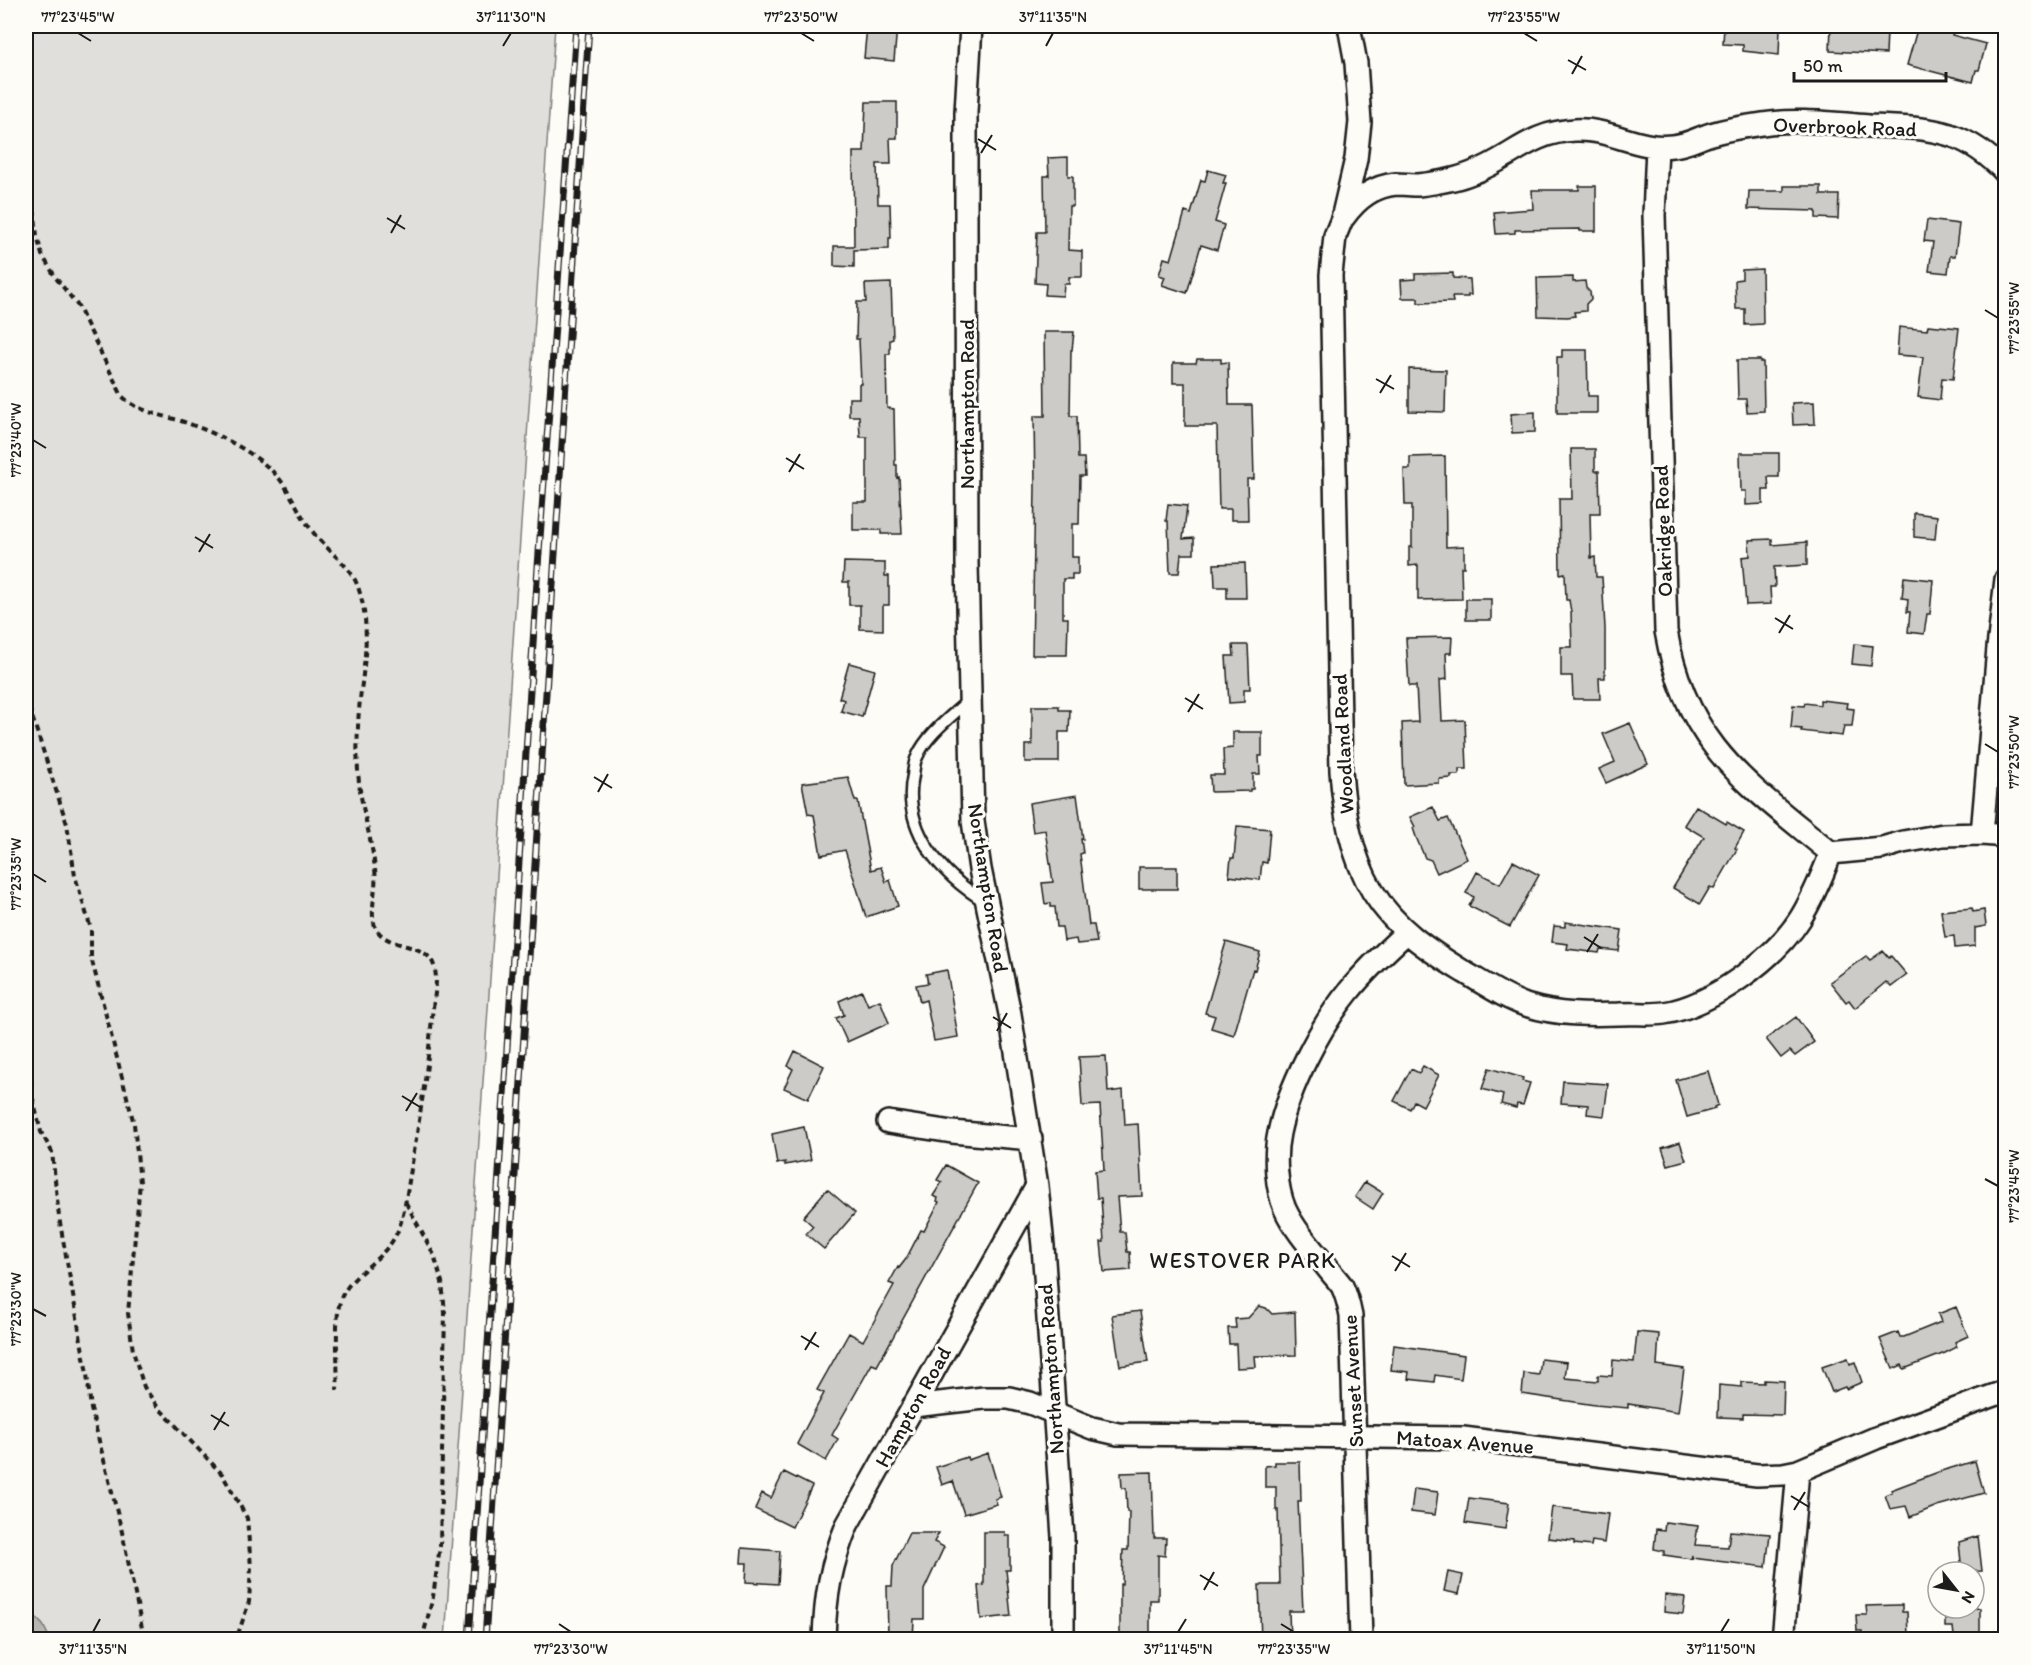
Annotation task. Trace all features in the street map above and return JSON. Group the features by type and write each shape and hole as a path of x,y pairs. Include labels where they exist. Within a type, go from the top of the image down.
{"street":[{"name":"Northampton Road","path":"971,26 966,112 966,194 967,564 973,821 1010,1014 1037,1186 1063,1537 1063,1640"},
{"name":"Woodland Road","path":"1349,26 1356,63 1360,122 1356,159 1342,219 1335,236 1331,275 1342,793 1349,830 1360,865 1373,891 1406,933 1424,947 1476,979 1527,1005 1555,1012 1584,1015 1665,1013 1700,1001 1725,987 1753,968 1778,945 1799,921 1814,894 1831,853"},
{"name":"Overbrook Road","path":"1342,219 1367,193 1395,184 1417,185 1446,181 1473,173 1528,141 1554,132 1577,129 1604,133 1657,147 1674,146 1711,134 1757,124 1787,122 1927,129 1952,136 1975,147 2006,173"},
{"name":"Oakridge Road","path":"1657,147 1654,215 1660,458 1666,631 1671,657 1683,695 1698,725 1717,752 1744,780 1831,853"},
{"path":"1982,834 2006,579"},
{"path":"1831,853 1882,848 1942,836 1982,834 2006,836"},
{"name":"Sunset Avenue","path":"1361,1640 1352,1316 1341,1284 1308,1244 1286,1210 1279,1189 1276,1162 1278,1135 1285,1108 1306,1060 1348,992 1377,959 1406,933"},
{"path":"888,1122 952,1132 1030,1139"},
{"name":"Hampton Road","path":"824,1640 829,1581 835,1555 847,1525 1037,1186"},
{"name":"Matoax Avenue","path":"913,1406 984,1398 1009,1398 1030,1403 1092,1428 1118,1434 1462,1438 1757,1475 1798,1471 1876,1438 2006,1391"},
{"path":"1783,1640 1798,1471"}],"lane":[{"path":"970,699 933,734 916,757 911,783 911,806 918,832 930,852 950,875 987,903"}],"path":[{"path":"26,189 35,215 36,236 42,255 56,278 78,306 122,396 128,402 144,410 187,422 222,437 261,460 281,480 314,535 348,568 358,585 364,612 367,651 358,727 359,781 375,870 373,918 378,930 390,942 425,952 432,960 436,971 431,1031 405,1202 398,1232 387,1249 361,1272 342,1295 338,1309 338,1390"},
{"path":"26,698 67,824 75,876 91,929 91,957 134,1124 140,1182 128,1313 133,1352 144,1387 157,1406 222,1474 247,1518 251,1568 249,1602 236,1640"},
{"path":"26,994 32,1095 41,1132 52,1152 59,1217 87,1374 91,1409 122,1532 143,1633 148,1640"},
{"path":"405,1202 434,1255 442,1282 445,1314 440,1546 434,1597 422,1640"}],"shaded area":[{"path":"26,26 555,26 445,1639 26,1640"},
{"path":"26,1608 43,1625 50,1639 26,1639"}],"building":[{"path":"867,26 897,26 894,61 864,58"},
{"path":"1724,26 1780,27 1779,55 1743,51 1743,45 1723,44"},
{"path":"1831,26 1880,26 1880,31 1887,31 1886,54 1830,51"},
{"path":"1918,26 1954,26 1952,35 1986,44 1973,82 1907,65"},
{"path":"866,102 897,102 897,138 890,138 891,164 877,164 878,204 890,204 889,249 854,250 854,267 834,266 834,246 854,246 853,152 864,152"},
{"path":"1068,157 1068,176 1073,176 1073,206 1069,206 1068,250 1082,251 1082,277 1069,277 1069,284 1064,284 1063,296 1045,295 1046,284 1035,283 1037,232 1045,232 1044,176 1049,176 1048,158"},
{"path":"1208,170 1226,175 1223,183 1226,183 1215,222 1224,225 1217,250 1201,245 1187,293 1162,285 1165,277 1159,275 1164,258 1171,260 1185,212 1191,214 1201,180 1205,181"},
{"path":"1579,186 1596,186 1596,231 1580,231 1580,229 1515,230 1515,233 1496,234 1494,212 1533,209 1532,190 1579,190"},
{"path":"1784,186 1821,186 1821,195 1839,195 1838,219 1816,218 1816,211 1748,209 1749,191 1784,191"},
{"path":"1927,220 1959,224 1955,256 1950,256 1948,273 1929,271 1933,242 1924,241"},
{"path":"1762,269 1763,324 1745,325 1745,309 1736,309 1735,280 1742,279 1742,270"},
{"path":"1453,273 1453,278 1470,279 1471,295 1452,297 1453,302 1418,303 1418,298 1402,298 1401,280 1415,279 1415,274"},
{"path":"1573,277 1573,282 1585,281 1586,288 1590,292 1591,299 1586,304 1586,311 1574,312 1575,316 1567,317 1538,316 1537,278"},
{"path":"891,283 893,339 890,340 890,354 886,354 887,408 894,409 895,465 897,465 897,478 899,477 902,534 881,534 881,530 853,530 853,502 867,502 867,437 860,437 859,416 849,416 849,398 859,398 859,384 861,384 859,339 856,339 857,302 866,302 865,284"},
{"path":"1928,325 1959,328 1953,379 1942,378 1940,400 1918,397 1923,357 1897,355 1899,327 1927,330"},
{"path":"1044,332 1074,332 1071,350 1070,416 1077,416 1078,458 1084,458 1085,476 1080,476 1079,524 1072,524 1072,557 1078,557 1078,574 1072,574 1072,579 1063,579 1063,618 1068,618 1067,655 1032,655 1034,416 1045,416"},
{"path":"1562,350 1587,350 1588,396 1597,396 1597,413 1557,413 1557,357 1562,357"},
{"path":"1197,359 1221,359 1221,363 1228,362 1229,405 1252,405 1254,479 1247,479 1248,520 1231,520 1231,509 1219,509 1217,426 1185,426 1185,383 1173,383 1173,363 1196,363"},
{"path":"1737,360 1763,362 1764,411 1747,412 1746,399 1738,399"},
{"path":"1409,369 1446,370 1445,412 1409,411"},
{"path":"1814,402 1815,424 1793,425 1792,403"},
{"path":"1535,412 1535,432 1512,433 1511,414"},
{"path":"1571,449 1595,449 1595,471 1599,471 1600,513 1590,513 1591,558 1595,557 1596,577 1602,577 1605,628 1605,678 1599,678 1600,699 1573,699 1572,676 1561,676 1561,647 1572,647 1571,612 1569,600 1566,600 1565,573 1560,574 1559,499 1572,499"},
{"path":"1740,453 1779,453 1779,477 1768,477 1769,490 1763,490 1763,504 1746,505 1746,491 1741,491"},
{"path":"1445,456 1446,547 1464,546 1464,567 1461,567 1462,599 1418,600 1418,565 1409,566 1409,547 1412,547 1412,505 1405,505 1404,469 1410,469 1410,457"},
{"path":"1168,504 1187,506 1183,539 1194,538 1194,554 1181,554 1179,573 1170,573 1168,521 1166,521"},
{"path":"1914,513 1937,516 1935,539 1914,537"},
{"path":"1772,539 1772,545 1807,542 1807,565 1774,567 1775,587 1770,587 1771,604 1746,605 1742,557 1750,556 1749,540"},
{"path":"844,562 885,563 885,576 889,576 889,605 883,605 883,630 860,629 860,605 849,605 849,582 843,582"},
{"path":"1245,563 1246,598 1227,598 1227,587 1215,587 1214,564"},
{"path":"1904,577 1933,580 1930,614 1927,614 1924,634 1908,632 1910,612 1907,612 1908,599 1902,598"},
{"path":"1466,599 1491,599 1491,620 1466,620"},
{"path":"1452,637 1451,653 1446,653 1447,679 1440,680 1442,721 1465,720 1467,769 1459,769 1459,775 1451,775 1451,778 1439,779 1439,783 1404,785 1402,723 1418,722 1416,686 1409,686 1406,638"},
{"path":"1854,644 1873,646 1871,666 1852,664"},
{"path":"1233,645 1248,645 1250,689 1244,689 1244,702 1229,703 1226,656 1234,656"},
{"path":"849,663 875,670 862,717 841,711 844,700 839,698"},
{"path":"1820,700 1847,703 1846,708 1854,709 1852,726 1844,726 1842,736 1791,728 1793,705 1804,706 1805,703 1820,705"},
{"path":"1032,706 1059,706 1059,710 1070,710 1069,732 1059,732 1059,762 1025,762 1025,745 1032,745"},
{"path":"1630,723 1648,764 1606,783 1599,769 1615,762 1603,734"},
{"path":"1233,732 1262,732 1262,756 1259,756 1260,774 1253,774 1253,789 1250,791 1211,792 1210,775 1224,775 1223,749 1233,748"},
{"path":"848,777 855,801 858,801 871,870 881,867 886,882 890,880 898,906 866,917 845,850 821,855 814,815 808,814 802,783"},
{"path":"1077,795 1083,839 1081,839 1083,853 1080,854 1089,925 1094,925 1097,942 1077,944 1076,939 1064,941 1062,927 1057,927 1055,907 1051,907 1051,903 1045,904 1042,883 1053,882 1045,830 1033,832 1029,803"},
{"path":"1696,806 1744,832 1714,889 1710,887 1700,904 1673,888 1704,837 1684,825"},
{"path":"1433,807 1440,821 1448,818 1467,859 1437,873 1431,860 1425,858 1410,817"},
{"path":"1237,826 1270,829 1267,863 1262,862 1260,880 1229,876 1231,858 1234,858"},
{"path":"1513,861 1539,875 1510,927 1469,906 1474,897 1466,893 1477,872 1500,884"},
{"path":"1139,867 1177,867 1177,889 1139,889"},
{"path":"1972,908 1973,912 1984,910 1986,926 1975,928 1975,946 1955,948 1954,936 1945,937 1941,911"},
{"path":"1565,922 1622,930 1619,951 1600,949 1599,953 1567,949 1568,944 1552,942 1554,926 1565,927"},
{"path":"1226,942 1260,952 1234,1035 1211,1028 1215,1016 1205,1013"},
{"path":"1883,951 1889,958 1891,956 1907,975 1891,987 1886,982 1855,1008 1849,1000 1846,1002 1830,982 1866,956 1870,960"},
{"path":"947,970 958,1037 934,1041 926,1000 920,1002 916,985 928,983 926,974"},
{"path":"862,991 868,1005 880,1000 889,1023 847,1042 836,1018 844,1015 839,1001"},
{"path":"1796,1017 1814,1042 1795,1056 1790,1051 1781,1058 1766,1039"},
{"path":"795,1051 824,1066 808,1099 784,1088 793,1069 788,1066"},
{"path":"1106,1056 1108,1092 1123,1090 1125,1125 1138,1124 1142,1196 1117,1197 1120,1232 1125,1232 1127,1252 1130,1252 1131,1270 1104,1272 1101,1198 1097,1198 1095,1171 1104,1170 1100,1105 1082,1106 1079,1057"},
{"path":"1423,1066 1439,1075 1423,1106 1414,1101 1410,1109 1394,1101 1411,1069 1419,1073"},
{"path":"1489,1068 1523,1078 1522,1081 1530,1083 1523,1105 1517,1104 1516,1108 1501,1104 1503,1095 1482,1089"},
{"path":"1708,1071 1718,1105 1714,1107 1715,1109 1687,1117 1676,1080"},
{"path":"1563,1081 1608,1084 1604,1116 1587,1114 1588,1105 1561,1103"},
{"path":"804,1127 811,1160 785,1165 785,1162 777,1164 772,1134"},
{"path":"1680,1142 1686,1160 1668,1165 1662,1148"},
{"path":"946,1165 978,1183 877,1366 872,1364 832,1435 838,1439 826,1461 797,1444 824,1393 817,1390 849,1333 863,1341 894,1285 889,1283 898,1267 906,1259 921,1230 924,1231 939,1202 938,1198 933,1196 942,1182 937,1180"},
{"path":"1365,1182 1383,1193 1373,1209 1355,1197"},
{"path":"827,1189 855,1213 824,1249 806,1234 813,1226 803,1217"},
{"path":"1259,1306 1266,1308 1272,1314 1295,1312 1296,1355 1255,1356 1256,1367 1237,1368 1236,1344 1229,1344 1228,1328 1236,1328 1235,1319 1248,1318"},
{"path":"1956,1307 1968,1336 1955,1342 1957,1347 1904,1369 1902,1365 1893,1369 1880,1339 1898,1332 1900,1337 1904,1337 1941,1322 1938,1314"},
{"path":"1140,1311 1148,1362 1120,1366 1112,1315"},
{"path":"1637,1332 1659,1334 1657,1365 1684,1369 1678,1412 1628,1404 1628,1408 1595,1405 1522,1394 1524,1373 1539,1375 1541,1359 1567,1362 1565,1378 1598,1381 1598,1375 1612,1376 1613,1360 1634,1362"},
{"path":"1394,1345 1464,1355 1461,1379 1435,1375 1434,1382 1408,1379 1409,1372 1391,1370"},
{"path":"1848,1358 1850,1364 1855,1362 1862,1382 1832,1392 1822,1367"},
{"path":"1764,1380 1784,1381 1783,1415 1743,1414 1743,1418 1718,1417 1719,1385 1742,1387 1742,1382 1764,1383"},
{"path":"988,1453 1001,1497 995,1499 997,1504 964,1514 953,1481 942,1485 936,1467"},
{"path":"1975,1461 1984,1493 1937,1506 1910,1517 1906,1506 1890,1509 1885,1495 1892,1492 1891,1490"},
{"path":"1275,1462 1300,1462 1301,1501 1298,1501 1303,1611 1289,1611 1290,1640 1261,1640 1259,1585 1280,1585 1276,1487 1265,1487 1265,1466 1275,1465"},
{"path":"784,1472 812,1486 792,1527 755,1509 762,1493 771,1498"},
{"path":"1152,1472 1154,1538 1166,1538 1165,1556 1158,1555 1158,1600 1150,1600 1150,1640 1120,1640 1120,1584 1122,1584 1123,1550 1128,1550 1129,1512 1127,1512 1126,1488 1122,1488 1121,1473"},
{"path":"1414,1489 1438,1492 1435,1515 1411,1512"},
{"path":"1469,1498 1509,1503 1505,1529 1465,1523"},
{"path":"1552,1507 1608,1514 1604,1543 1592,1541 1591,1546 1574,1544 1574,1541 1548,1538"},
{"path":"1665,1522 1698,1526 1695,1545 1728,1547 1730,1531 1770,1534 1766,1567 1692,1558 1692,1555 1691,1559 1664,1555 1664,1551 1654,1549 1656,1529 1664,1530"},
{"path":"984,1532 1005,1532 1005,1536 1010,1536 1010,1570 1006,1570 1011,1616 981,1619 978,1586 984,1585"},
{"path":"909,1533 939,1533 934,1542 944,1547 924,1590 924,1619 914,1619 913,1640 888,1640 887,1586 892,1586 893,1566"},
{"path":"1978,1536 1981,1560 1961,1560 1959,1542"},
{"path":"742,1548 780,1551 778,1584 746,1582 747,1563 741,1563"},
{"path":"1448,1572 1463,1575 1459,1594 1444,1591"},
{"path":"1665,1595 1685,1597 1683,1614 1664,1612"},
{"path":"1902,1605 1902,1612 1907,1612 1908,1636 1862,1638 1862,1631 1857,1631 1856,1615 1867,1615 1866,1606"},
{"path":"1945,1620 1980,1620 1980,1635 1978,1635 1978,1640 1956,1640 1953,1627 1945,1627"}],"railway":[{"path":"469,1640 537,581 576,26"},
{"path":"485,1640 589,26"}],"district":[{"name":"WESTOVER PARK","path":"1243,1260"}]}
